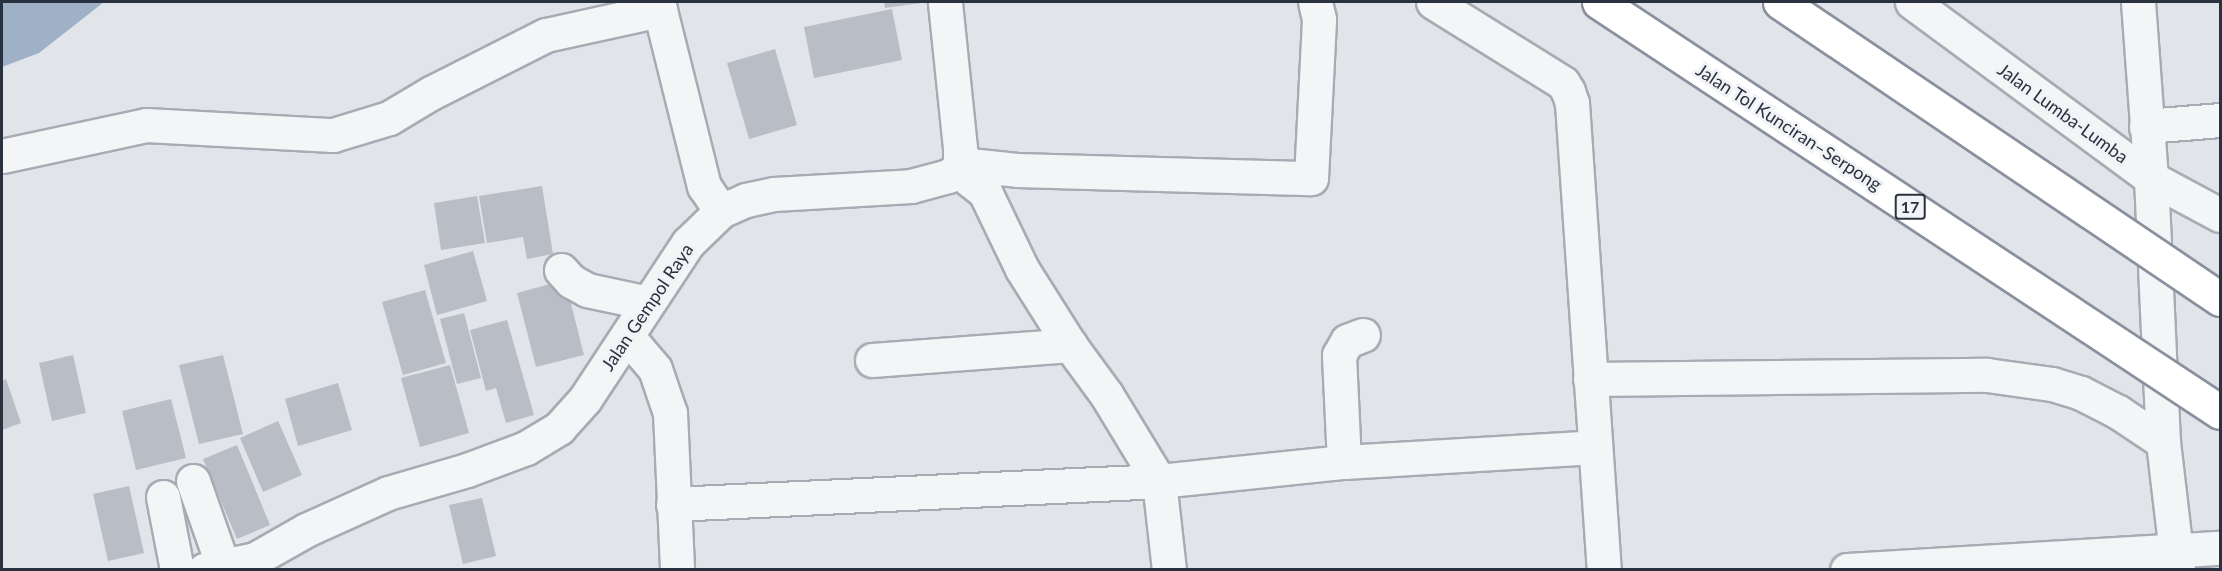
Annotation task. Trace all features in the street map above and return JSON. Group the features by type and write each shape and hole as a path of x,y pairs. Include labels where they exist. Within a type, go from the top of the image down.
{"highway":[{"name":"Jalan Tol Kunciran–Serpong","path":"1599,2 2220,412"},
{"path":"1780,2 2220,299"}],"street":[{"path":"945,2 959,167 985,192 1022,269 1070,345 1106,394 1159,481 1169,570"},
{"path":"959,167 1311,178 1319,19 1315,2"},
{"path":"1433,2 1563,83 1572,103 1604,570"},
{"name":"Jalan Lumba-Lumba","path":"1912,2 2151,178 2220,215"},
{"path":"2138,2 2151,178 2163,442 2177,559"},
{"path":"2,156 146,125 333,135 389,117 431,93 546,35 659,6 704,186 721,211"},
{"path":"2146,126 2220,120"},
{"name":"Jalan Gempol Raya","path":"213,568 255,559 306,530 388,493 467,470 526,448 559,428 585,399 688,243 721,211 746,200 774,194 911,186 948,176 959,167"},
{"path":"561,270 571,281 587,290 648,303"},
{"path":"1344,462 1339,355 1347,341 1364,335"},
{"path":"627,336 655,369 670,413 677,570"},
{"path":"872,360 1070,345"},
{"path":"1590,379 1987,375 2052,384 2081,393 2118,412 2163,442"},
{"path":"673,504 1159,481 1344,462 1595,447"},
{"path":"193,482 213,568"},
{"path":"162,497 177,570"},
{"path":"1847,570 2177,559 2220,548"}],"water":[{"path":"2,2 104,2 39,53 2,67"}],"building":[{"path":"884,2 920,2 921,3 885,8"},
{"path":"892,9 902,60 814,78 804,27"},
{"path":"775,49 797,125 749,139 727,63"},
{"path":"542,186 553,254 527,259 523,237 487,243 479,196"},
{"path":"477,196 485,243 441,250 434,203"},
{"path":"473,251 487,301 437,315 424,265"},
{"path":"565,280 584,355 536,367 517,293"},
{"path":"425,290 446,363 403,375 382,302"},
{"path":"464,313 481,378 457,384 440,319"},
{"path":"507,320 534,415 506,423 496,388 486,391 470,330"},
{"path":"73,355 86,413 52,421 39,363"},
{"path":"223,355 243,434 199,444 179,365"},
{"path":"450,365 469,433 420,447 401,378"},
{"path":"6,379 21,423 2,430 2,381"},
{"path":"338,383 352,430 298,446 285,399"},
{"path":"171,399 186,458 136,470 122,411"},
{"path":"278,421 302,475 263,492 240,438"},
{"path":"237,445 270,525 237,539 203,459"},
{"path":"129,486 144,553 108,561 93,494"},
{"path":"482,498 496,556 463,564 449,505"}]}
